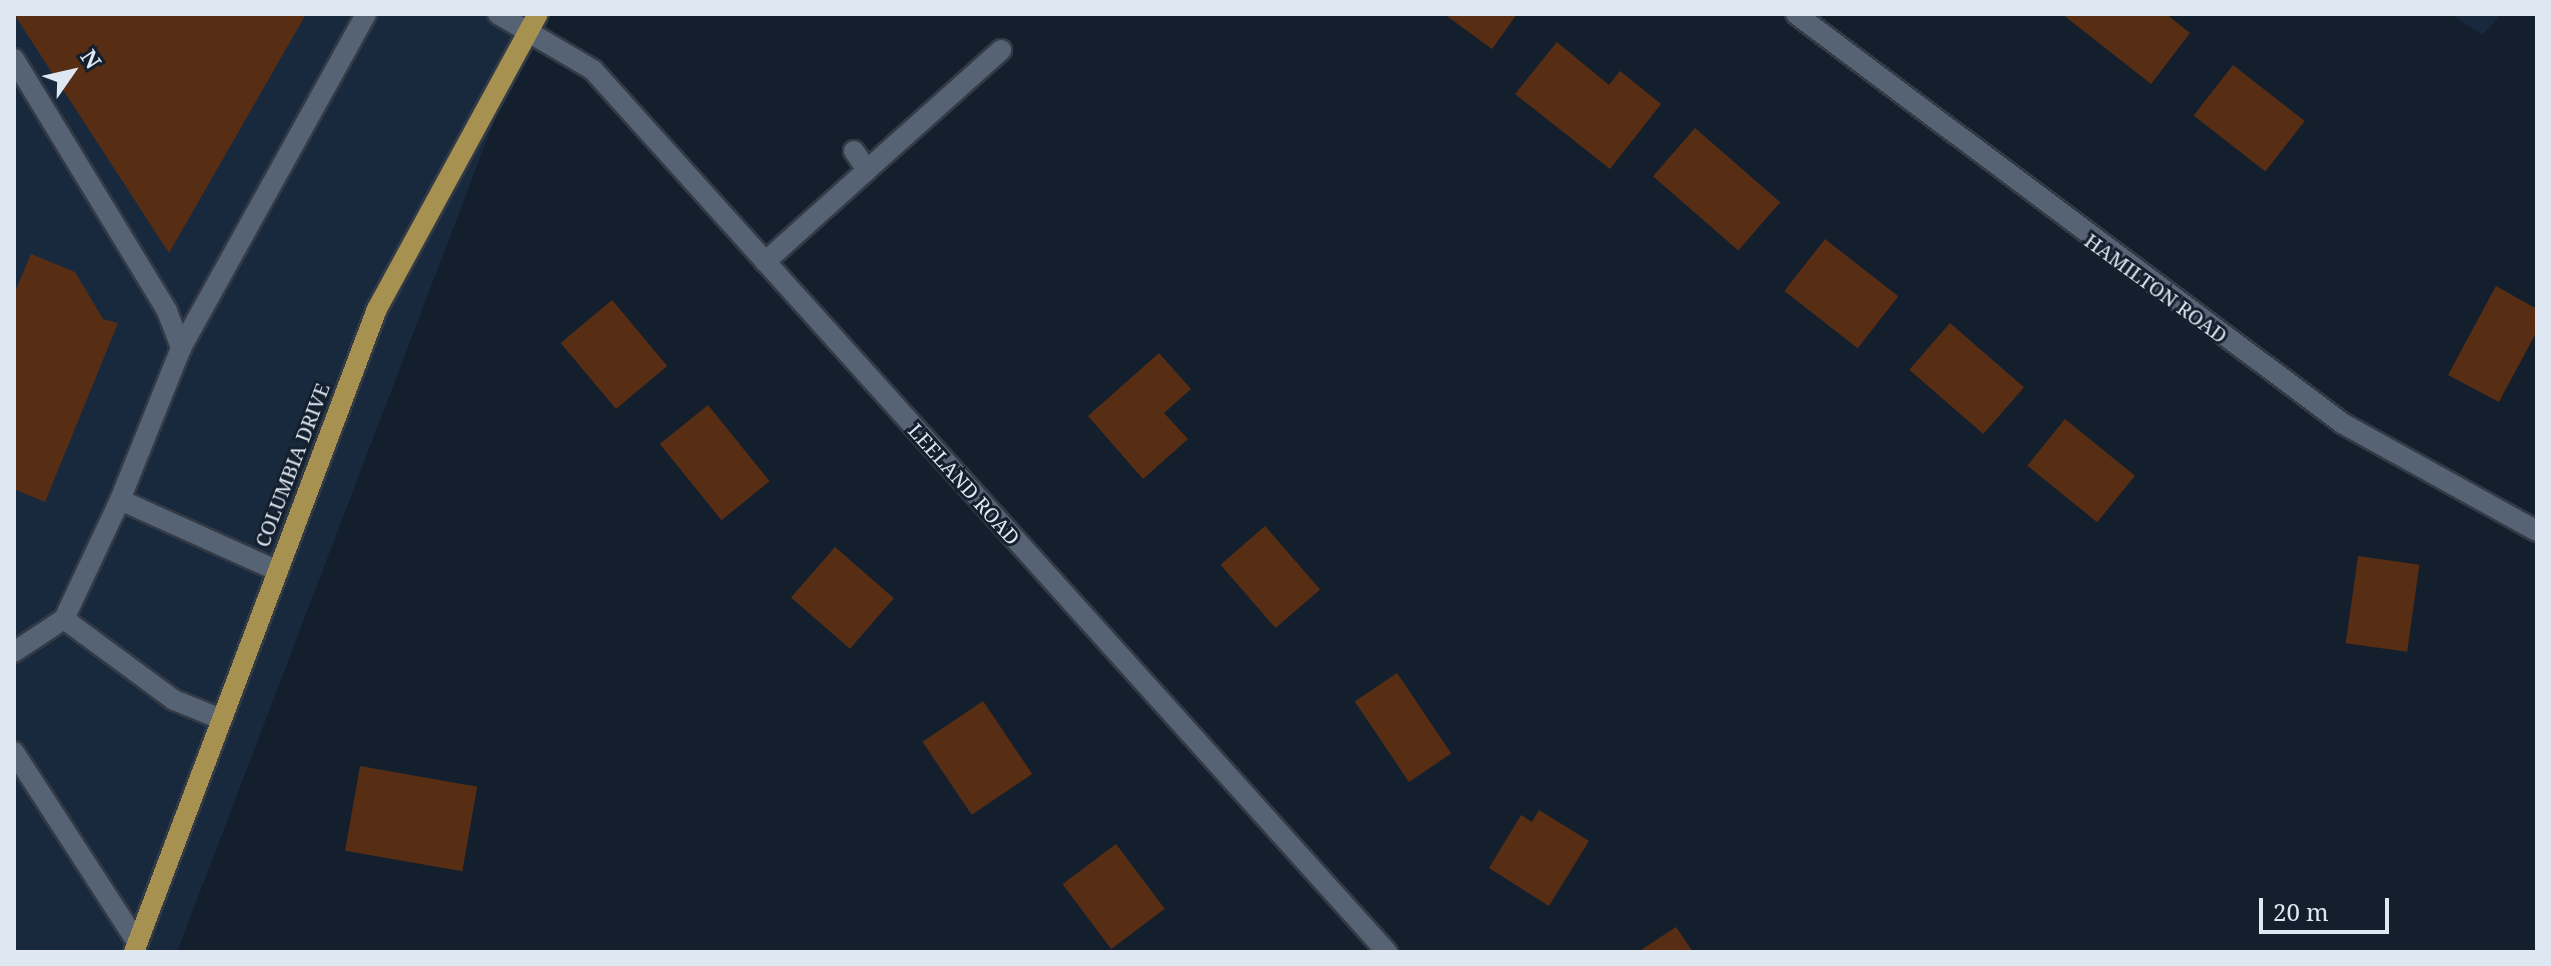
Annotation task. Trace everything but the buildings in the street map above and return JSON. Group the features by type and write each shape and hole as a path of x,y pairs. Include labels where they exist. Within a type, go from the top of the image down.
{"main road":[{"name":"COLUMBIA DRIVE","path":"136,947 377,309 533,22"}],"street":[{"path":"14,652 64,619 120,500 181,348 366,14"},
{"name":"LEELAND ROAD","path":"498,14 533,22 593,70 1387,952"},
{"name":"HAMILTON ROAD","path":"1796,14 2342,423 2537,531"},
{"path":"765,262 1001,50"},
{"path":"14,59 167,311 181,348"},
{"path":"854,151 867,170"},
{"path":"120,500 278,571"},
{"path":"64,619 174,700 221,719"},
{"path":"14,752 136,947"}],"shaded area":[{"path":"14,14 535,14 177,952 14,952"},
{"path":"2451,14 2502,14 2482,35"}]}
